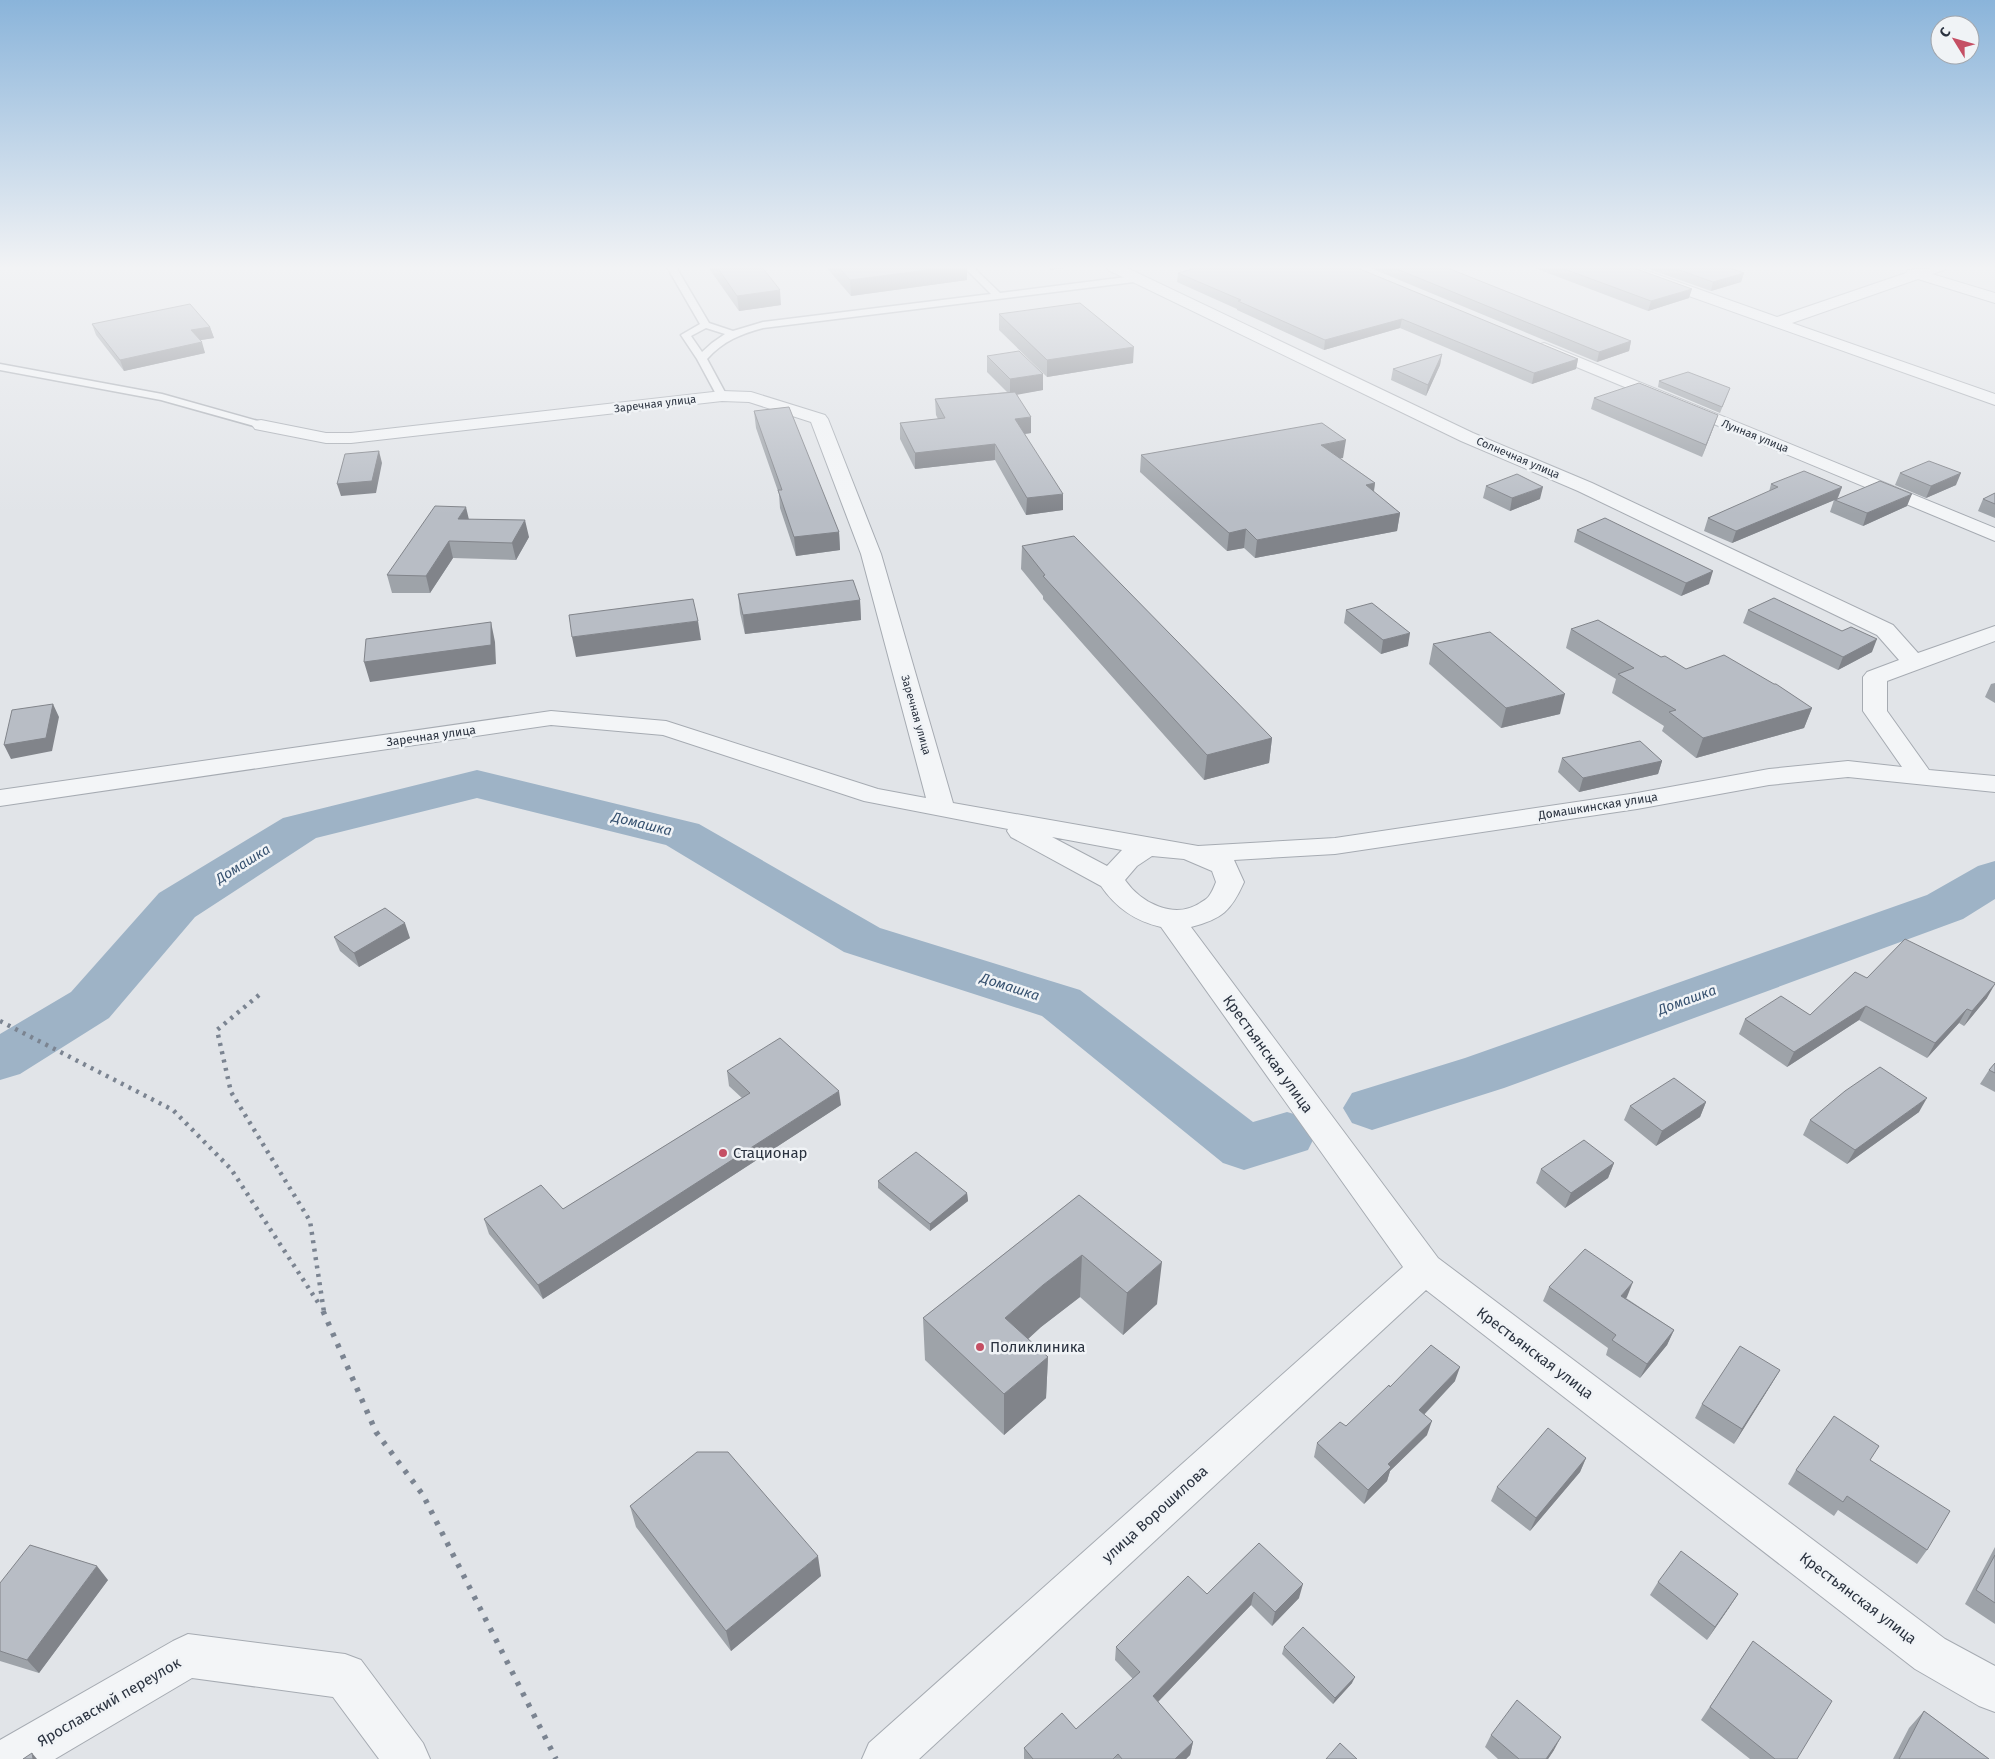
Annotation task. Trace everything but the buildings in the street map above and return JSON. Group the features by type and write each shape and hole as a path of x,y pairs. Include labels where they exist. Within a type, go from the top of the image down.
{"street":[{"name":"Солнечная улица","path":"1282,349 1467,437 1585,487 1885,630 1912,662"},
{"name":"Лунная улица","path":"1546,349 1995,535"},
{"path":"1850,349 1995,400"},
{"name":"Заречная улица","path":"260,425 326,438 351,438 722,396 752,397 819,419 871,554 942,809"},
{"path":"1920,775 1875,710 1875,677 1995,633"},
{"name":"Заречная улица","path":"0,798 551,718 666,728 873,796 1150,847"},
{"name":"Домашкинская улица","path":"1200,854 1335,846 1637,801 1769,777 1848,769 1995,784"},
{"path":"996,819 1111,880 1118,892 1127,900 1158,918 1171,920 1193,918 1218,904 1230,882 1224,866 1200,854 1170,848 1150,847 1135,853 1122,862 1111,880"},
{"name":"Крестьянская улица","path":"1171,920 1425,1269 1930,1654 1995,1690"},
{"name":"улица Ворошилова","path":"885,1759 1425,1269"},
{"name":"Ярославский переулок","path":"11,1759 188,1656 345,1676 407,1759"}],"lane":[{"path":"695,349 722,396"},
{"path":"702,359 710,349"},
{"path":"0,367 162,397 260,425"}],"waterway":[{"name":"Домашка","path":"0,1060 90,1005 177,905 300,828 477,784 682,834 862,940 1061,1003 1244,1147 1287,1134"},
{"name":"Домашка","path":"1372,1108 1484,1073 1945,907 1995,877"}],"railway":[{"path":"259,995 217,1030 231,1092 310,1221 324,1312"},
{"path":"0,1021 173,1110 231,1169 321,1307"},
{"path":"323,1311 376,1432 423,1495 556,1759"}],"place":[{"name":"Стационар","path":"723,1153"},
{"name":"Поликлиника","path":"980,1347"}]}
